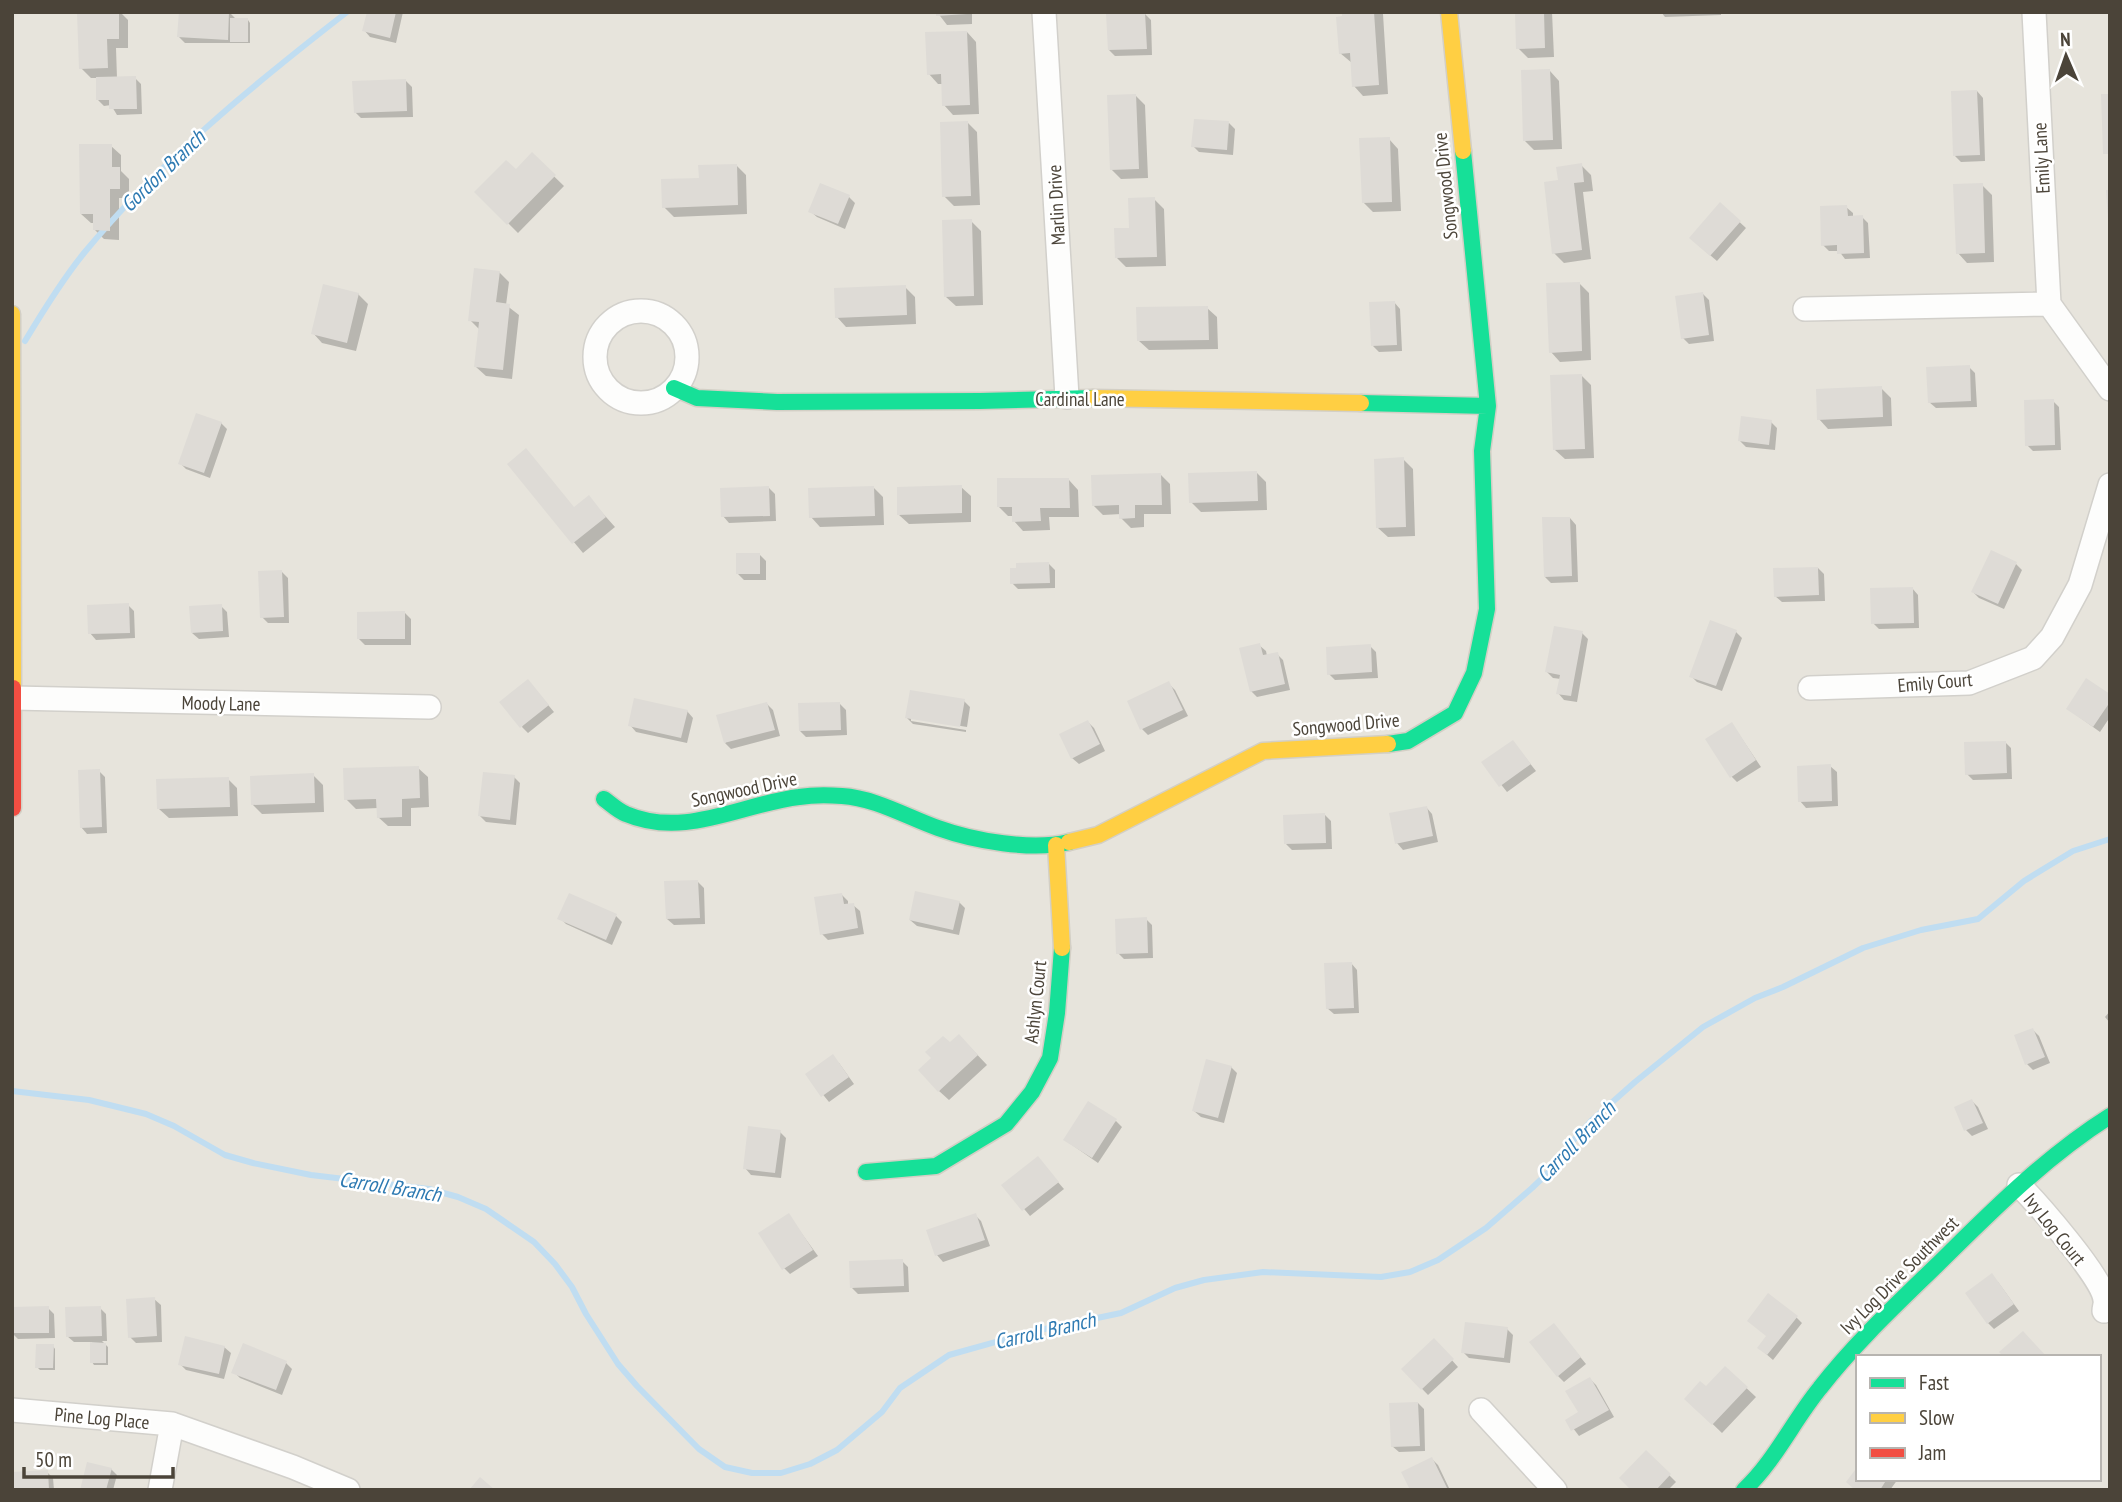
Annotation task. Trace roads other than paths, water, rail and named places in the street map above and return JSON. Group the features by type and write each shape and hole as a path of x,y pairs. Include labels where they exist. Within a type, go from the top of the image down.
{"street":[{"name":"Marlin Drive","path":"1044,12 1068,397"},
{"name":"Songwood Drive","path":"604,799 625,814 654,821 696,822 798,797 844,796 887,807 940,829 1000,843 1056,845 1098,835 1263,751 1408,741 1455,713 1474,673 1487,609 1482,451 1488,407 1449,12"},
{"name":"Emily Lane","path":"2034,12 2049,304"},
{"path":"1805,309 2049,304 2110,389"},
{"path":"641,310 663,317 680,332 686,346 687,361 683,376 674,388 662,397 648,402 633,402 618,397 607,387 598,375 596,345 612,320 641,310"},
{"path":"12,314 13,808"},
{"name":"Cardinal Lane","path":"674,388 697,398 777,402 980,401 1068,397 1488,407"},
{"name":"Emily Court","path":"1810,688 1969,683 2033,658 2052,638 2080,585 2110,485"},
{"name":"Moody Lane","path":"13,698 429,707"},
{"name":"Ashlyn Court","path":"866,1172 936,1166 1006,1124 1032,1092 1049,1058 1057,1013 1062,943 1056,845"},
{"name":"Ivy Log Drive Southwest","path":"1744,1490 1758,1477 1821,1387 1892,1309 2019,1185 2059,1150 2110,1116"},
{"name":"Ivy Log Court","path":"2019,1185 2083,1261 2105,1297 2104,1311"},
{"name":"Pine Log Place","path":"12,1410 172,1424 293,1466 348,1490"},
{"path":"1481,1410 1555,1490"},
{"path":"160,1490 172,1424"}],"waterway":[{"name":"Gordon Branch","path":"25,341 76,263 144,187 209,125 347,12"},
{"name":"Carroll Branch","path":"12,1091 89,1100 146,1114 174,1126 225,1155 253,1163 311,1175 429,1189 486,1209 534,1242 555,1264 572,1287 618,1364 699,1449 725,1467 752,1473 781,1473 810,1464 837,1450 882,1412 900,1388 949,1355 1035,1331 1121,1313 1175,1288 1204,1280 1263,1272 1381,1277 1410,1272 1438,1260 1486,1228 1532,1188 1553,1168 1591,1121 1703,1027 1755,998 1863,948 1921,930 1978,919 2024,881 2073,851 2110,839"}]}
